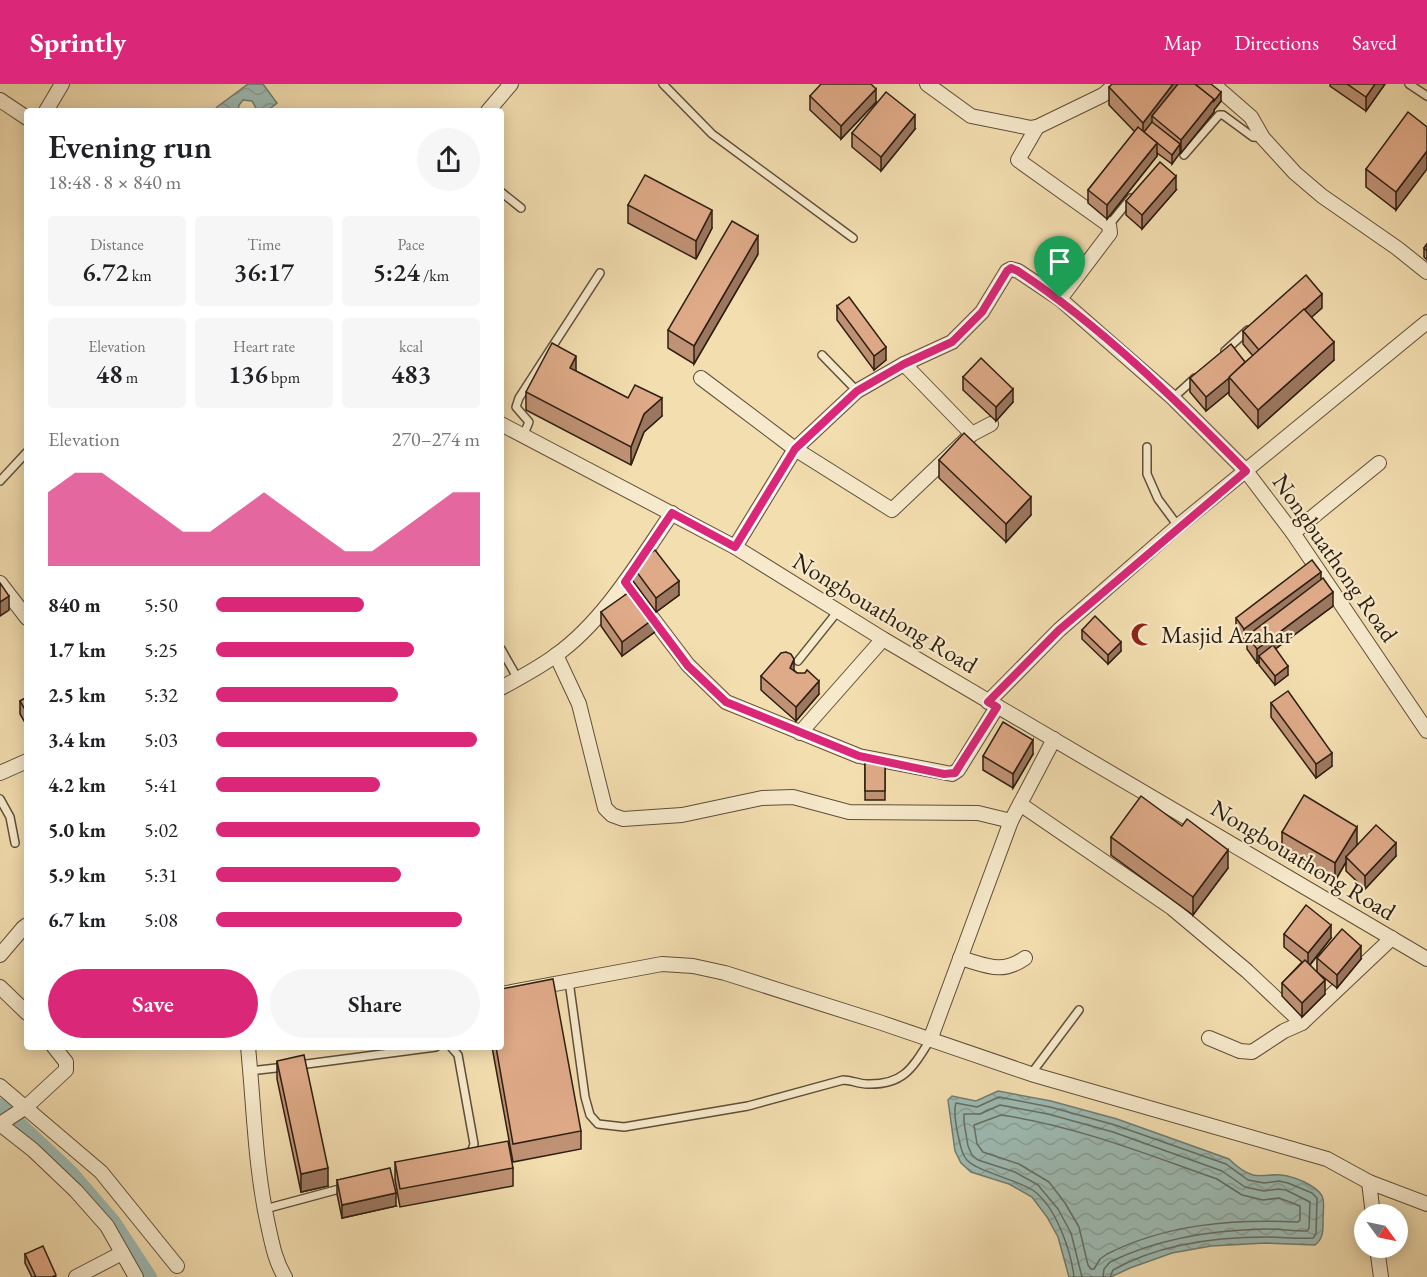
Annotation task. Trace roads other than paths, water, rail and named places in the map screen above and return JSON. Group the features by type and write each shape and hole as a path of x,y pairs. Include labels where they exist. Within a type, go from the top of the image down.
{"street":[{"path":"48,108 62,84"},
{"path":"491,108 511,84"},
{"path":"927,84 971,116 1031,128 1103,95 1116,84"},
{"path":"1213,84 1251,117 1263,138 1295,173 1322,196 1427,272"},
{"path":"0,100 24,116"},
{"path":"1037,127 1018,160 1109,225 1110,233 1060,298"},
{"name":"Nongbuathong Road","path":"904,364 952,342 982,312 1011,268 1060,298 1173,398 1246,471 1293,533 1427,731"},
{"path":"625,582 688,666 726,702 859,756 952,774 958,770 993,704 1059,630 1178,526 1427,322"},
{"path":"735,547 795,449 857,391 904,364 972,434"},
{"path":"701,378 795,449 892,510 972,434 991,424"},
{"name":"Nongbouathong Road","path":"504,426 735,547 883,639 1427,959"},
{"path":"1293,533 1379,463"},
{"path":"504,686 556,656 574,640 625,582 672,513"},
{"path":"0,583 24,614"},
{"path":"800,733 883,639"},
{"path":"556,656 579,704 605,808 612,815 623,819 682,815 762,798 793,797 849,812 978,813 1011,821"},
{"path":"930,1040 1011,821 1054,739"},
{"path":"0,772 24,762"},
{"path":"1020,804 1172,908 1246,971 1302,1023"},
{"path":"0,955 24,926"},
{"path":"1209,1038 1240,1051 1252,1052 1284,1031 1302,1023 1392,938"},
{"path":"960,958 1003,969 1014,966 1025,958"},
{"path":"504,993 662,964 693,966 725,973 1031,1074 1327,1159 1369,1182 1427,1204"},
{"path":"0,987 24,1010"},
{"path":"56,1050 66,1062 66,1070 23,1109 2,1123 76,1191 107,1227 136,1277"},
{"path":"251,1050 250,1071 265,1209 273,1248 285,1277"},
{"path":"0,1086 23,1109 101,1172 177,1266"},
{"path":"1369,1182 1372,1204"},
{"path":"76,1277 122,1253"},
{"path":"1378,1258 1381,1277"}],"lane":[{"path":"663,84 712,134 853,238"},
{"path":"1409,84 1427,96"},
{"path":"1185,155 1219,115 1223,115 1253,137 1263,138"},
{"path":"1109,225 1137,191"},
{"path":"504,194 521,208"},
{"path":"523,436 529,422 516,407 519,398 600,273"},
{"path":"1216,359 1251,328"},
{"path":"822,355 857,391"},
{"path":"1173,398 1199,374"},
{"path":"1147,447 1147,474 1158,499 1178,526"},
{"path":"0,481 24,455"},
{"path":"798,661 838,611"},
{"path":"504,654 518,679"},
{"path":"0,799 10,818 15,843"},
{"path":"569,981 585,1097 590,1115 598,1124 624,1127 748,1106 843,1080 853,1080 864,1084 890,1083 898,1080 915,1065 930,1040"},
{"path":"1031,1074 1079,1010"},
{"path":"250,1071 413,1050"},
{"path":"454,1050 458,1055 474,1144 468,1153 457,1156"},
{"path":"265,1209 355,1184"}],"water":[{"path":"248,84 263,84 277,103 271,108 256,108 252,101 243,100 238,108 217,107"},
{"path":"998,1091 1051,1101 1117,1119 1229,1159 1253,1175 1281,1175 1304,1182 1315,1188 1323,1198 1321,1236 1315,1245 1266,1243 1211,1246 1172,1253 1111,1277 1069,1277 1058,1237 1032,1197 1009,1184 971,1172 961,1163 955,1151 948,1100 952,1096 976,1101"}],"waterway":[{"path":"0,1105 71,1172 114,1222 150,1277"}],"place":[{"name":"Masjid Azahar","path":"1143,635"}]}
